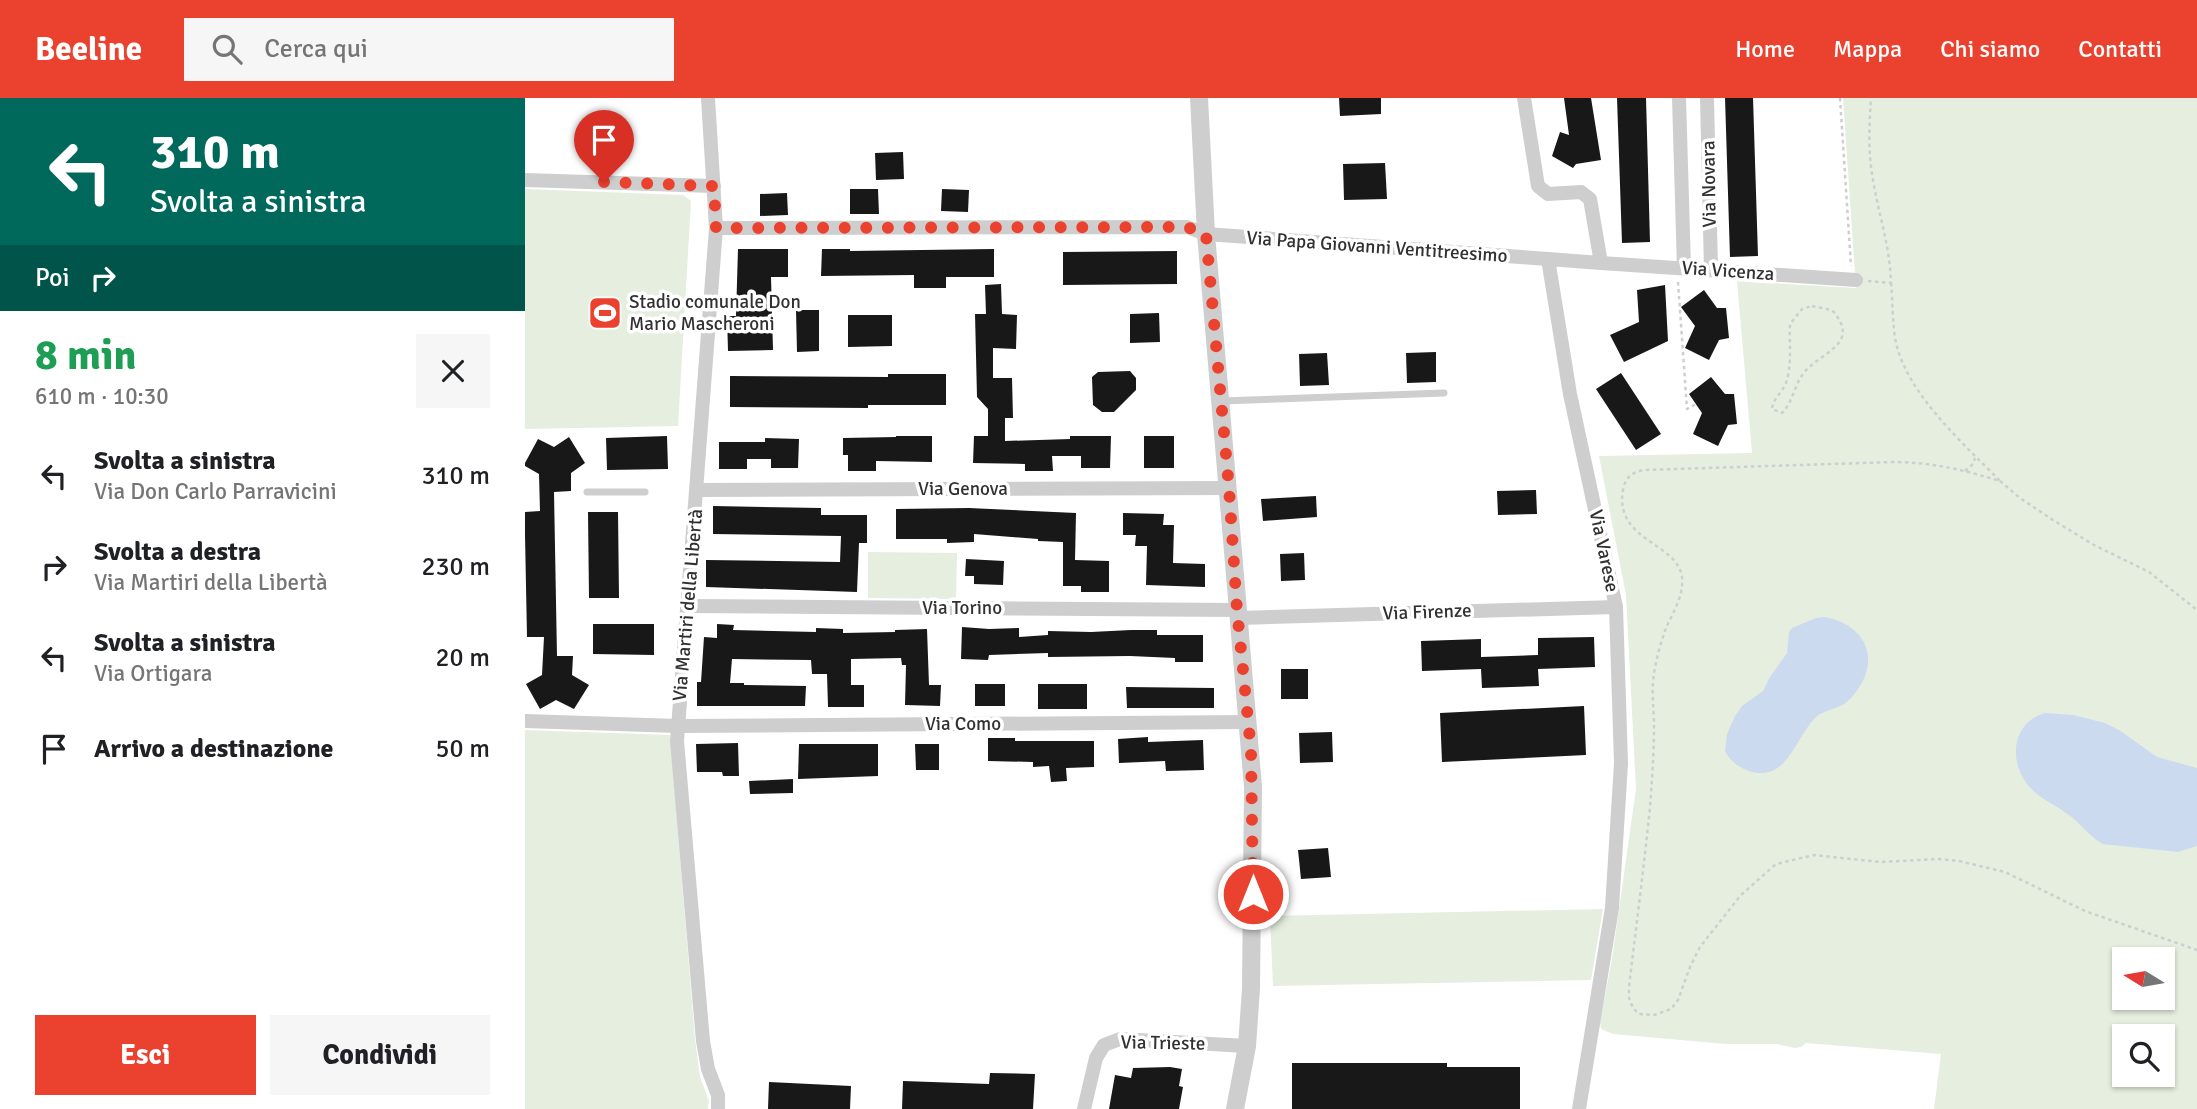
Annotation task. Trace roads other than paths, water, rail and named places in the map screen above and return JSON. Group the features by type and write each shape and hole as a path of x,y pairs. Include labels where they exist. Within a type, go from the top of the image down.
{"street":[{"name":"Via Martiri della Libertà","path":"708,98 716,228 677,741 703,1041 718,1109"},
{"path":"1199,98 1206,234 1253,787 1251,989 1247,1046 1235,1109"},
{"path":"1524,98 1538,186 1548,194 1581,192 1590,200 1601,263 1548,259"},
{"name":"Via Novara","path":"1679,98 1680,268"},
{"name":"Via Novara","path":"1707,98 1711,270"},
{"path":"525,180 714,186"},
{"name":"Via Papa Giovanni Ventitreesimo","path":"716,228 1187,227 1206,234 1548,259"},
{"name":"Via Varese","path":"1548,259 1570,394 1616,607 1621,763 1612,908 1579,1109"},
{"name":"Via Vicenza","path":"1601,263 1854,280"},
{"name":"Via Genova","path":"697,490 1229,488"},
{"name":"Via Torino","path":"687,606 1237,614"},
{"name":"Via Firenze","path":"1237,614 1616,607"},
{"name":"Via Como","path":"525,721 678,726 1249,722"},
{"name":"Via Trieste","path":"1084,1109 1096,1058 1104,1045 1120,1039 1247,1046"}],"lane":[{"path":"1221,401 1444,393"},
{"path":"587,492 645,492"}],"water":[{"path":"1825,617 1853,629 1862,639 1868,662 1859,688 1844,704 1815,718 1789,756 1773,771 1762,773 1741,768 1725,751 1727,734 1735,716 1742,706 1763,691 1787,653 1789,632 1792,628"},
{"path":"2045,713 2073,715 2105,723 2157,757 2197,768 2197,846 2178,852 2103,844 2071,817 2036,793 2027,784 2017,764 2017,743 2026,724"}],"place":[{"name":"Stadio comunale Don Mario Mascheroni","path":"605,313"}]}
